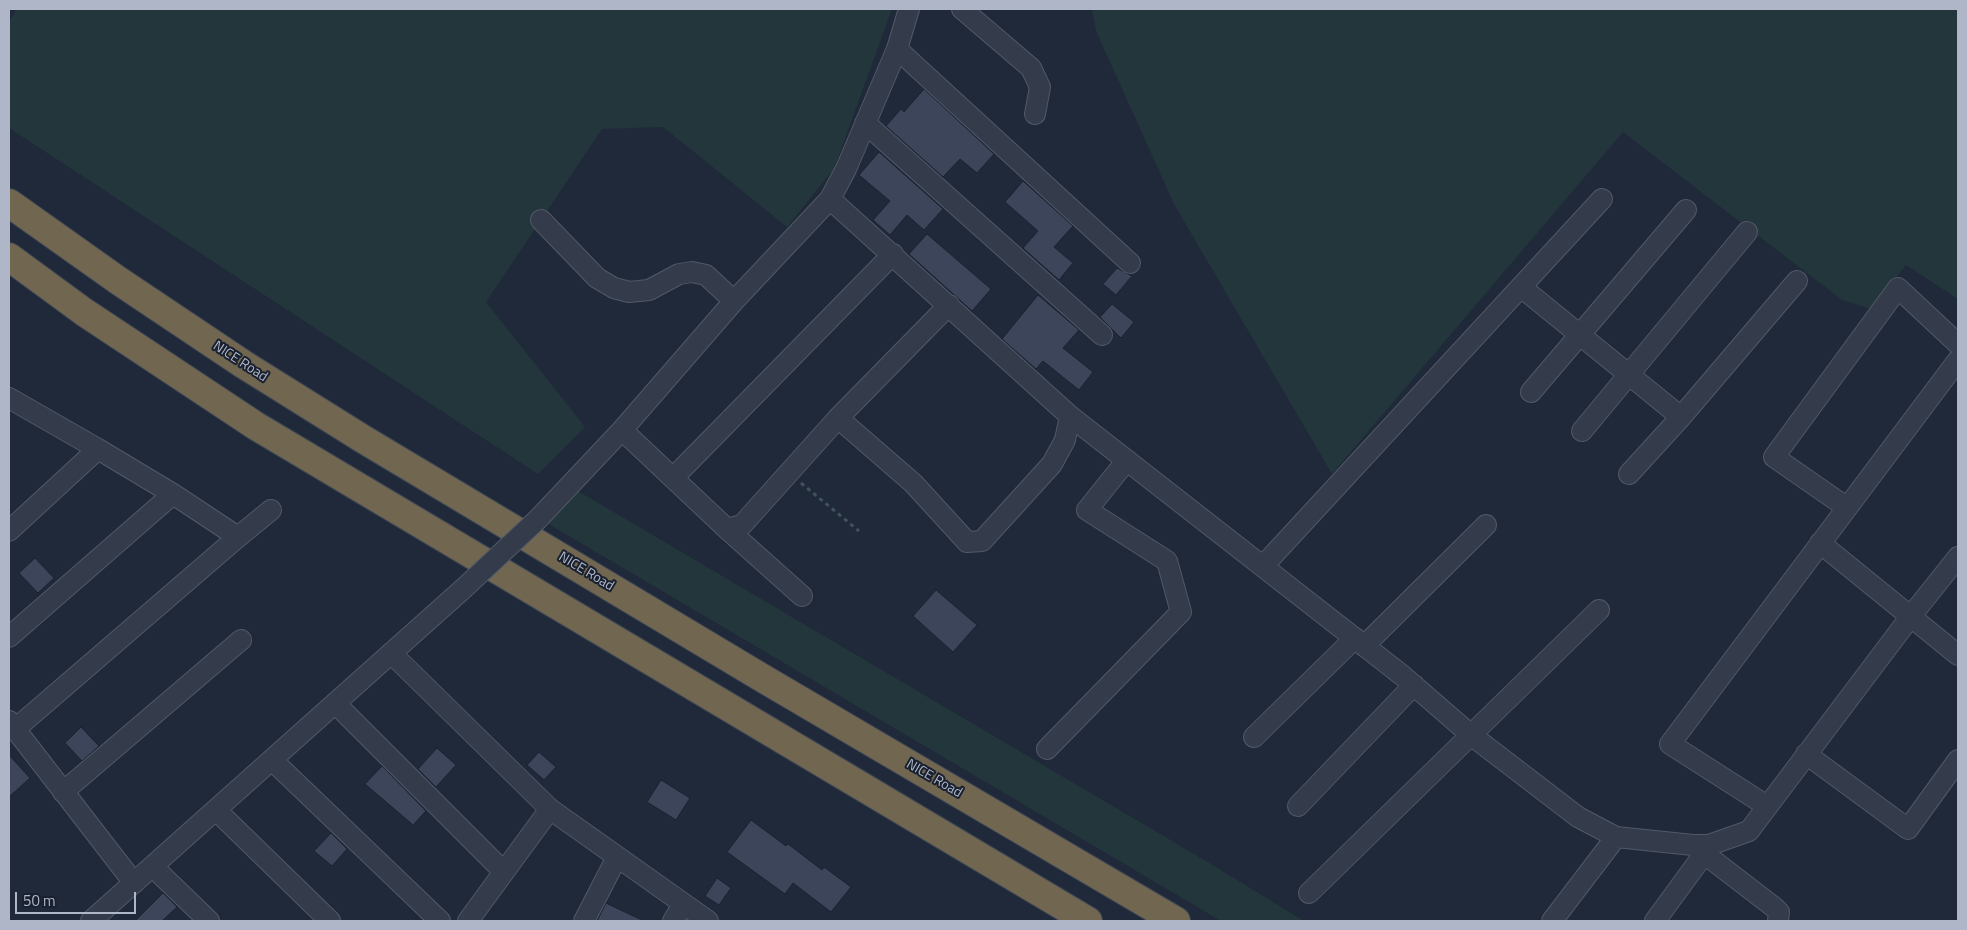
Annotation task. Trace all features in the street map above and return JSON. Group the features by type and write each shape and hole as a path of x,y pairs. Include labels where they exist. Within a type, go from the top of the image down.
{"highway":[{"name":"NICE Road","path":"9,203 119,281 226,353 362,439 772,684 1176,921"},
{"path":"9,257 84,312 256,426 1088,921"}],"street":[{"path":"93,921 463,589 538,518 622,430 734,301 830,199 897,49 909,9"},
{"path":"962,9 1031,68 1040,87 1035,114"},
{"path":"897,49 1130,263"},
{"path":"865,123 1102,335"},
{"path":"830,199 949,304 1070,416 1360,642 1414,685 1471,735 1578,817 1616,837 1698,850 1775,908 1779,912 1778,921"},
{"path":"1263,566 1602,199"},
{"path":"1531,392 1686,210"},
{"path":"541,220 598,278 614,288 629,292 649,290 679,274 692,272 706,275 734,301"},
{"path":"1582,431 1627,374 1747,232"},
{"path":"673,478 893,254"},
{"path":"1629,474 1681,417 1798,281"},
{"path":"1521,287 1681,417"},
{"path":"1846,507 1774,457 1898,288 1958,344"},
{"path":"727,529 742,525 838,418 949,304"},
{"path":"1767,806 1670,744 1958,360"},
{"path":"9,398 173,494 238,538"},
{"path":"838,418 912,483 967,542 982,541 1052,464 1064,440 1070,416"},
{"path":"622,430 727,529 802,596"},
{"path":"9,531 98,450"},
{"path":"1046,749 1181,612 1167,561 1087,510 1127,460"},
{"path":"9,637 173,494"},
{"path":"134,883 11,725 271,510"},
{"path":"1254,737 1486,525"},
{"path":"1820,543 1958,655"},
{"path":"1655,921 1698,850 1749,831 1911,616 1958,558"},
{"path":"1310,893 1599,610"},
{"path":"63,792 241,640"},
{"path":"391,653 550,809 617,857 678,913 708,921"},
{"path":"1298,806 1414,685"},
{"path":"335,704 504,872"},
{"path":"1806,754 1908,829 1958,760"},
{"path":"272,760 440,921"},
{"path":"468,921 550,809"},
{"path":"216,810 330,921"},
{"path":"1552,921 1616,837"},
{"path":"584,921 617,857"},
{"path":"153,866 209,921"}],"path":[{"path":"789,472 859,531"}],"green space":[{"path":"17,9 892,9 834,169 787,227 663,127 602,129 486,302 585,427 538,474 9,128 9,22"},
{"path":"1092,9 1958,9 1958,299 1906,265 1871,309 1842,300 1623,132 1332,474 1174,204 1096,31"},
{"path":"578,491 1206,861 1304,921 1221,921 547,523"}],"building":[{"path":"924,89 994,154 977,173 960,159 943,177 886,126 901,109 904,112"},
{"path":"879,152 943,209 924,230 907,215 890,235 873,220 890,201 859,175"},
{"path":"1023,181 1073,226 1054,247 1073,263 1059,280 1023,248 1038,231 1005,202"},
{"path":"927,234 991,289 972,311 909,254"},
{"path":"1117,268 1132,276 1116,295 1103,284"},
{"path":"1038,295 1079,330 1063,348 1093,372 1079,390 1043,361 1036,369 1002,339"},
{"path":"1112,304 1134,322 1121,338 1100,317"},
{"path":"35,558 54,578 38,593 19,573"},
{"path":"936,590 977,625 953,652 913,616"},
{"path":"81,727 99,746 82,761 65,743"},
{"path":"437,748 456,765 436,787 418,769"},
{"path":"539,752 556,767 544,780 527,765"},
{"path":"9,755 30,778 9,797"},
{"path":"382,766 426,811 413,825 365,784"},
{"path":"661,780 690,798 676,820 647,802"},
{"path":"751,820 786,846 788,844 822,870 824,867 851,887 831,912 793,883 785,894 727,852"},
{"path":"331,833 347,849 332,866 314,851"},
{"path":"717,878 731,888 719,905 705,896"},
{"path":"163,893 177,907 162,921 135,921"},
{"path":"606,903 644,921 597,921"}]}
